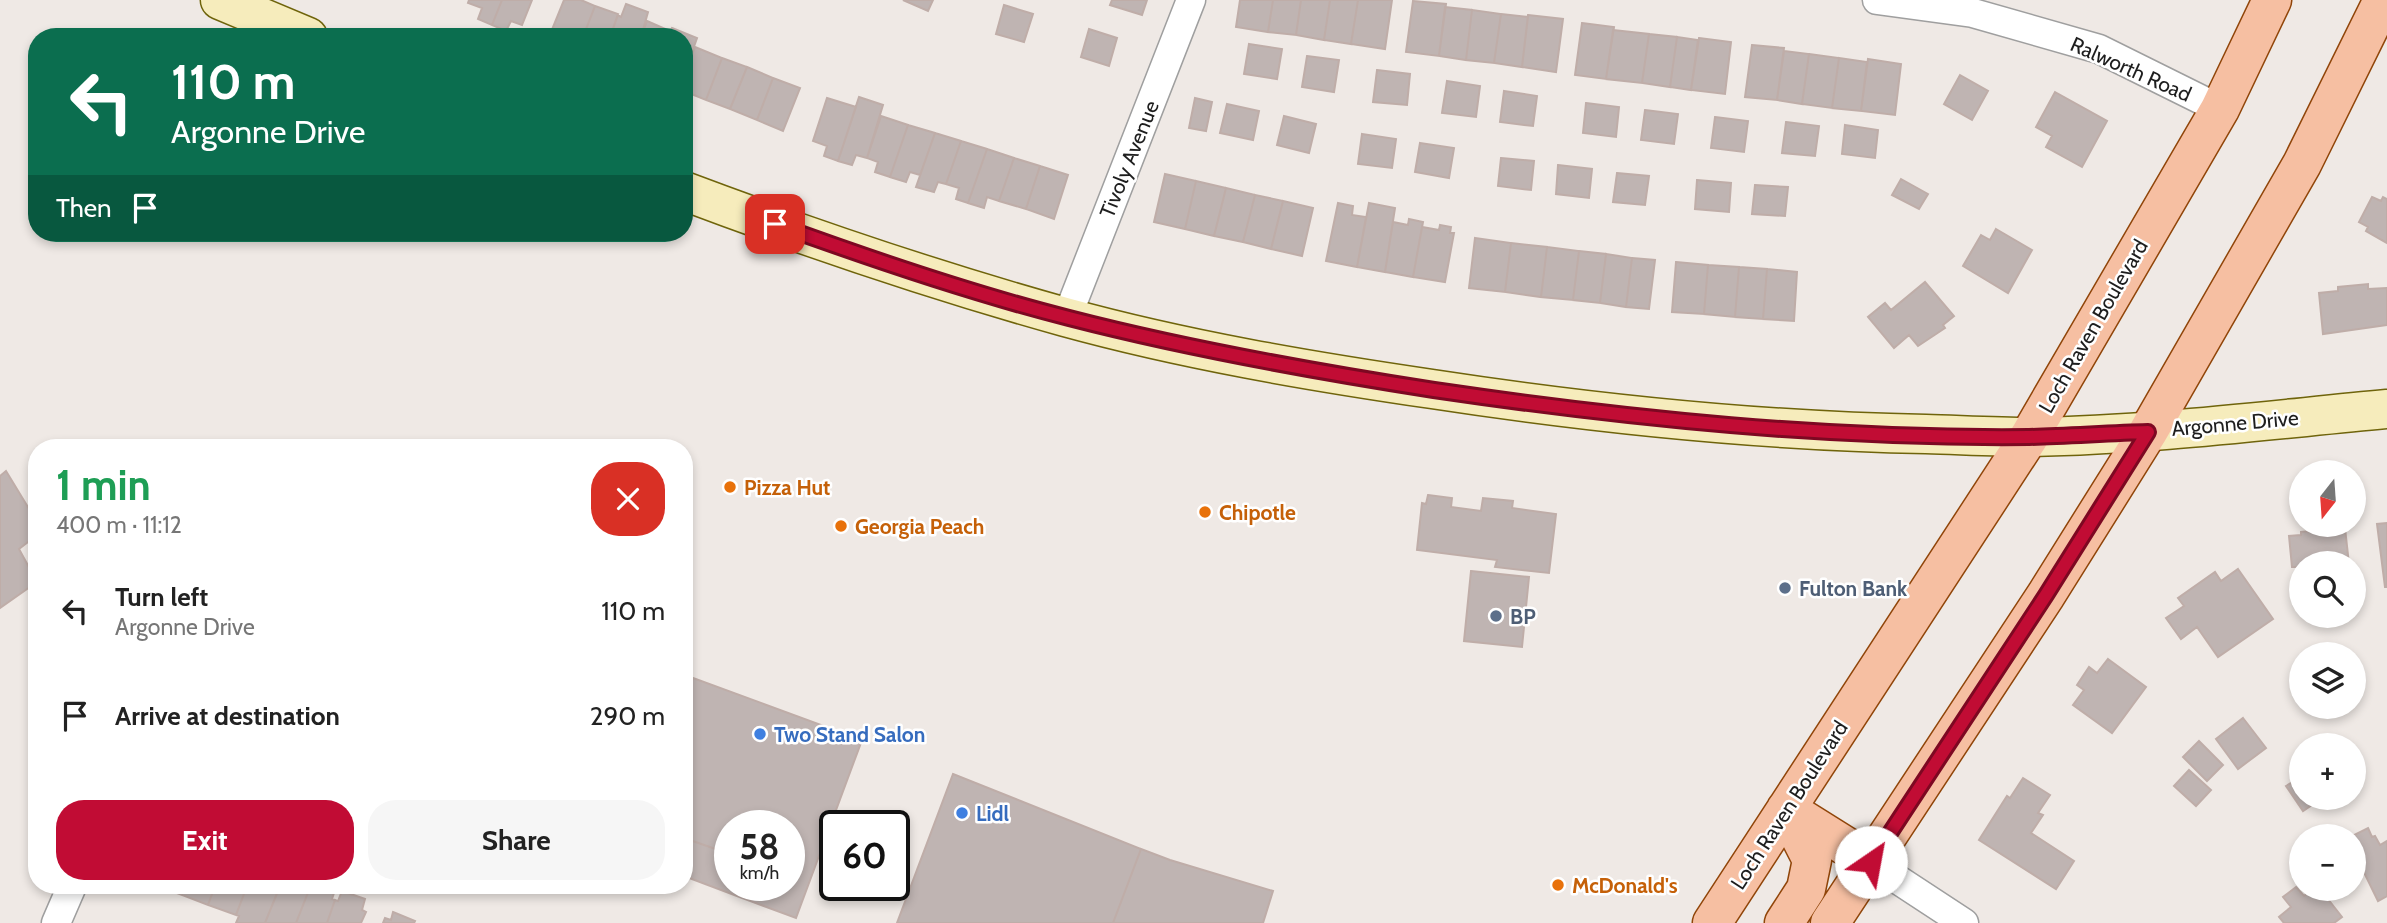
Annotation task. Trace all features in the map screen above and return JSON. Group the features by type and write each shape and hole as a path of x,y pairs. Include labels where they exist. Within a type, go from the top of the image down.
{"main road":[{"path":"220,0 287,28"},
{"name":"Loch Raven Boulevard","path":"1712,923 2029,437 2220,109 2272,0"},
{"path":"1830,923 2046,595 2148,432 2302,164 2383,0"},
{"name":"Argonne Drive","path":"693,194 895,266 1067,317 1280,364 1502,400 1608,413 1840,432 2029,437 2148,432 2387,409"},
{"path":"1786,809 1871,862"},
{"path":"1784,923 1806,889 1812,860 1786,809"}],"street":[{"name":"Tivoly Avenue","path":"1067,317 1191,0"},
{"name":"Ralworth Road","path":"1877,0 1973,13 2049,33 2099,49 2220,109"},
{"path":"1871,862 1964,923"},
{"path":"56,923 69,894"}],"building":[{"path":"469,0 502,0 492,25 478,19 482,8 468,3"},
{"path":"502,0 532,0 522,25 511,21 508,28 492,25"},
{"path":"564,0 581,0 595,6 586,28 553,28"},
{"path":"903,0 933,0 928,11"},
{"path":"1112,0 1147,0 1142,15 1110,5"},
{"path":"1240,0 1273,0 1268,32 1236,27"},
{"path":"1273,0 1301,0 1296,35 1268,32"},
{"path":"1301,0 1330,0 1324,40 1296,35"},
{"path":"1330,0 1358,0 1351,44 1324,40"},
{"path":"1358,0 1392,0 1385,49 1351,44"},
{"path":"1413,1 1446,4 1439,56 1406,52"},
{"path":"626,4 648,12 644,28 613,28 618,15 621,17"},
{"path":"1004,5 1033,14 1024,42 996,34"},
{"path":"595,6 618,14 613,28 586,28"},
{"path":"1445,7 1472,10 1466,60 1439,56"},
{"path":"1472,10 1501,14 1494,63 1466,60"},
{"path":"1501,14 1528,17 1522,67 1494,63"},
{"path":"1528,15 1563,19 1556,72 1522,67"},
{"path":"647,21 663,28 644,28"},
{"path":"1582,23 1614,27 1606,79 1575,75"},
{"path":"1089,29 1117,38 1109,66 1081,57"},
{"path":"1613,30 1649,34 1642,83 1606,79"},
{"path":"1649,34 1677,37 1670,87 1642,83"},
{"path":"1677,37 1698,40 1691,90 1670,87"},
{"path":"1699,38 1731,42 1725,94 1691,90"},
{"path":"1249,44 1282,49 1277,79 1244,74"},
{"path":"1752,45 1784,48 1777,100 1745,97"},
{"path":"695,47 722,58 706,100 693,95"},
{"path":"1784,51 1809,54 1802,104 1777,100"},
{"path":"1809,54 1839,58 1832,108 1802,104"},
{"path":"1307,56 1339,60 1334,92 1302,87"},
{"path":"722,58 747,67 730,109 706,100"},
{"path":"1839,58 1867,62 1861,111 1832,108"},
{"path":"1868,59 1901,64 1895,115 1861,111"},
{"path":"747,67 773,78 757,120 730,109"},
{"path":"1377,70 1410,74 1407,105 1373,102"},
{"path":"1960,75 1988,91 1972,120 1944,104"},
{"path":"773,78 800,88 783,131 757,120"},
{"path":"1447,81 1480,86 1476,117 1442,113"},
{"path":"1504,91 1537,96 1533,126 1500,122"},
{"path":"2055,92 2107,121 2082,167 2046,147 2052,136 2036,127"},
{"path":"859,97 883,105 867,158 856,155 852,165 838,161"},
{"path":"827,98 856,107 838,161 824,156 827,146 813,141"},
{"path":"1195,98 1212,102 1206,131 1189,128"},
{"path":"1586,103 1619,107 1616,137 1583,133"},
{"path":"1227,104 1259,111 1253,140 1220,133"},
{"path":"1645,110 1678,114 1674,144 1641,140"},
{"path":"881,116 908,125 890,177 875,172 878,162 867,158"},
{"path":"1284,116 1316,124 1309,153 1277,145"},
{"path":"1715,117 1748,121 1744,152 1711,148"},
{"path":"1786,122 1819,126 1815,156 1782,153"},
{"path":"908,125 935,133 920,175 910,172 906,182 890,177"},
{"path":"1845,125 1878,130 1875,158 1842,154"},
{"path":"935,133 961,141 946,184 938,182 934,192 916,187"},
{"path":"1362,134 1396,139 1392,168 1358,164"},
{"path":"961,141 987,149 968,203 956,199 959,188 946,184"},
{"path":"1420,143 1454,148 1449,178 1415,172"},
{"path":"987,149 1014,158 999,201 987,197 984,208 968,203"},
{"path":"1014,158 1040,166 1026,209 999,201"},
{"path":"1501,158 1534,161 1531,190 1498,186"},
{"path":"1558,165 1592,169 1589,198 1556,194"},
{"path":"1040,166 1068,175 1054,219 1026,209"},
{"path":"1617,173 1649,176 1645,205 1613,202"},
{"path":"1165,174 1196,181 1185,229 1154,222"},
{"path":"1901,179 1928,194 1919,209 1892,195"},
{"path":"1697,180 1731,183 1729,212 1695,209"},
{"path":"1196,181 1226,188 1214,236 1185,229"},
{"path":"1755,185 1788,187 1785,216 1752,214"},
{"path":"1226,188 1255,195 1243,242 1214,236"},
{"path":"1255,195 1283,201 1271,249 1243,242"},
{"path":"2372,197 2381,201 2383,197 2387,199 2387,243 2366,231 2368,227 2359,222"},
{"path":"1283,201 1313,208 1302,256 1271,249"},
{"path":"1338,203 1353,206 1352,215 1366,217 1357,267 1326,261"},
{"path":"1369,203 1395,208 1385,272 1357,267"},
{"path":"1409,219 1423,222 1413,277 1385,272 1393,222 1408,225"},
{"path":"1440,225 1451,227 1450,233 1454,233 1445,282 1413,277 1422,227 1439,230"},
{"path":"1996,229 2032,250 2008,293 1963,266 1981,235 1990,240"},
{"path":"1475,238 1511,243 1505,292 1469,288"},
{"path":"1511,243 1547,247 1541,297 1505,292"},
{"path":"1547,247 1579,251 1573,300 1541,297"},
{"path":"1579,251 1606,254 1600,303 1573,300"},
{"path":"1606,254 1632,258 1626,307 1600,303"},
{"path":"1632,258 1655,260 1649,309 1626,307"},
{"path":"1676,262 1708,265 1704,314 1672,312"},
{"path":"1708,265 1739,267 1735,317 1704,314"},
{"path":"1739,267 1767,269 1763,319 1735,317"},
{"path":"1767,269 1797,272 1794,321 1763,319"},
{"path":"1925,282 1954,316 1943,325 1945,328 1918,346 1909,335 1894,348 1868,317 1885,303 1891,310"},
{"path":"2368,284 2368,289 2387,288 2387,325 2323,334 2319,293 2338,291 2338,287"},
{"path":"6,471 28,507 28,542 19,549 28,566 28,588 0,608 0,476"},
{"path":"1428,495 1452,498 1451,507 1481,511 1483,498 1513,501 1512,508 1556,514 1549,573 1495,567 1497,560 1417,550 1422,503 1426,504"},
{"path":"2387,523 2387,587 2385,587 2377,524"},
{"path":"2289,537 2346,537 2348,551 2290,551"},
{"path":"2238,569 2273,619 2218,657 2197,627 2181,639 2166,618 2184,606 2178,598 2215,572 2221,581"},
{"name":"BP","path":"1471,571 1529,577 1522,647 1464,641"},
{"path":"2108,659 2146,687 2112,733 2073,705 2084,690 2077,685 2089,667 2097,673"},
{"path":"693,678 862,740 836,810 819,810 819,856 805,894 805,810 714,810 714,848 693,841"},
{"path":"2243,718 2266,748 2238,769 2216,739"},
{"path":"2199,741 2223,765 2207,781 2183,757"},
{"path":"2189,770 2211,790 2196,806 2174,786"},
{"path":"953,774 1141,849 1113,923 897,923 905,901 910,901 910,888"},
{"path":"2023,778 2050,795 2038,813 2043,815 2031,833 2074,861 2056,889 1979,840 2007,796 2010,798"},
{"path":"2368,828 2372,837 2375,836 2380,845 2387,841 2387,896 2378,901 2366,876"},
{"path":"693,841 714,848 714,887 693,879"},
{"path":"1141,849 1273,891 1263,923 1113,923"},
{"path":"2289,892 2289,901 2329,901 2342,917 2334,923 2284,923 2279,917 2291,907 2283,897"},
{"path":"182,894 212,894 208,905"},
{"path":"212,894 244,894 236,915 208,905"},
{"path":"244,894 277,894 265,923 236,923 239,916 236,915"},
{"path":"277,894 307,894 296,923 265,923"},
{"path":"307,894 334,894 332,899 335,900 327,923 296,923"},
{"path":"341,894 365,899 362,910 366,912 361,923 327,923 335,900 338,901"},
{"path":"750,901 802,901 796,918"},
{"path":"393,912 415,921 383,923 385,918 391,920"}],"place":[{"name":"Pizza Hut","path":"730,487"},
{"name":"Chipotle","path":"1205,512"},
{"name":"Georgia Peach","path":"841,526"},
{"name":"Fulton Bank","path":"1785,588"},
{"name":"BP","path":"1496,616"},
{"name":"Two Stand Salon","path":"760,734"},
{"name":"Lidl","path":"962,813"},
{"name":"McDonald's","path":"1558,885"}],"route":[{"path":"775,224 895,266 1067,317 1280,364 1502,400 1608,413 1840,432 2029,437 2148,432 2046,595 1871,862"}]}
